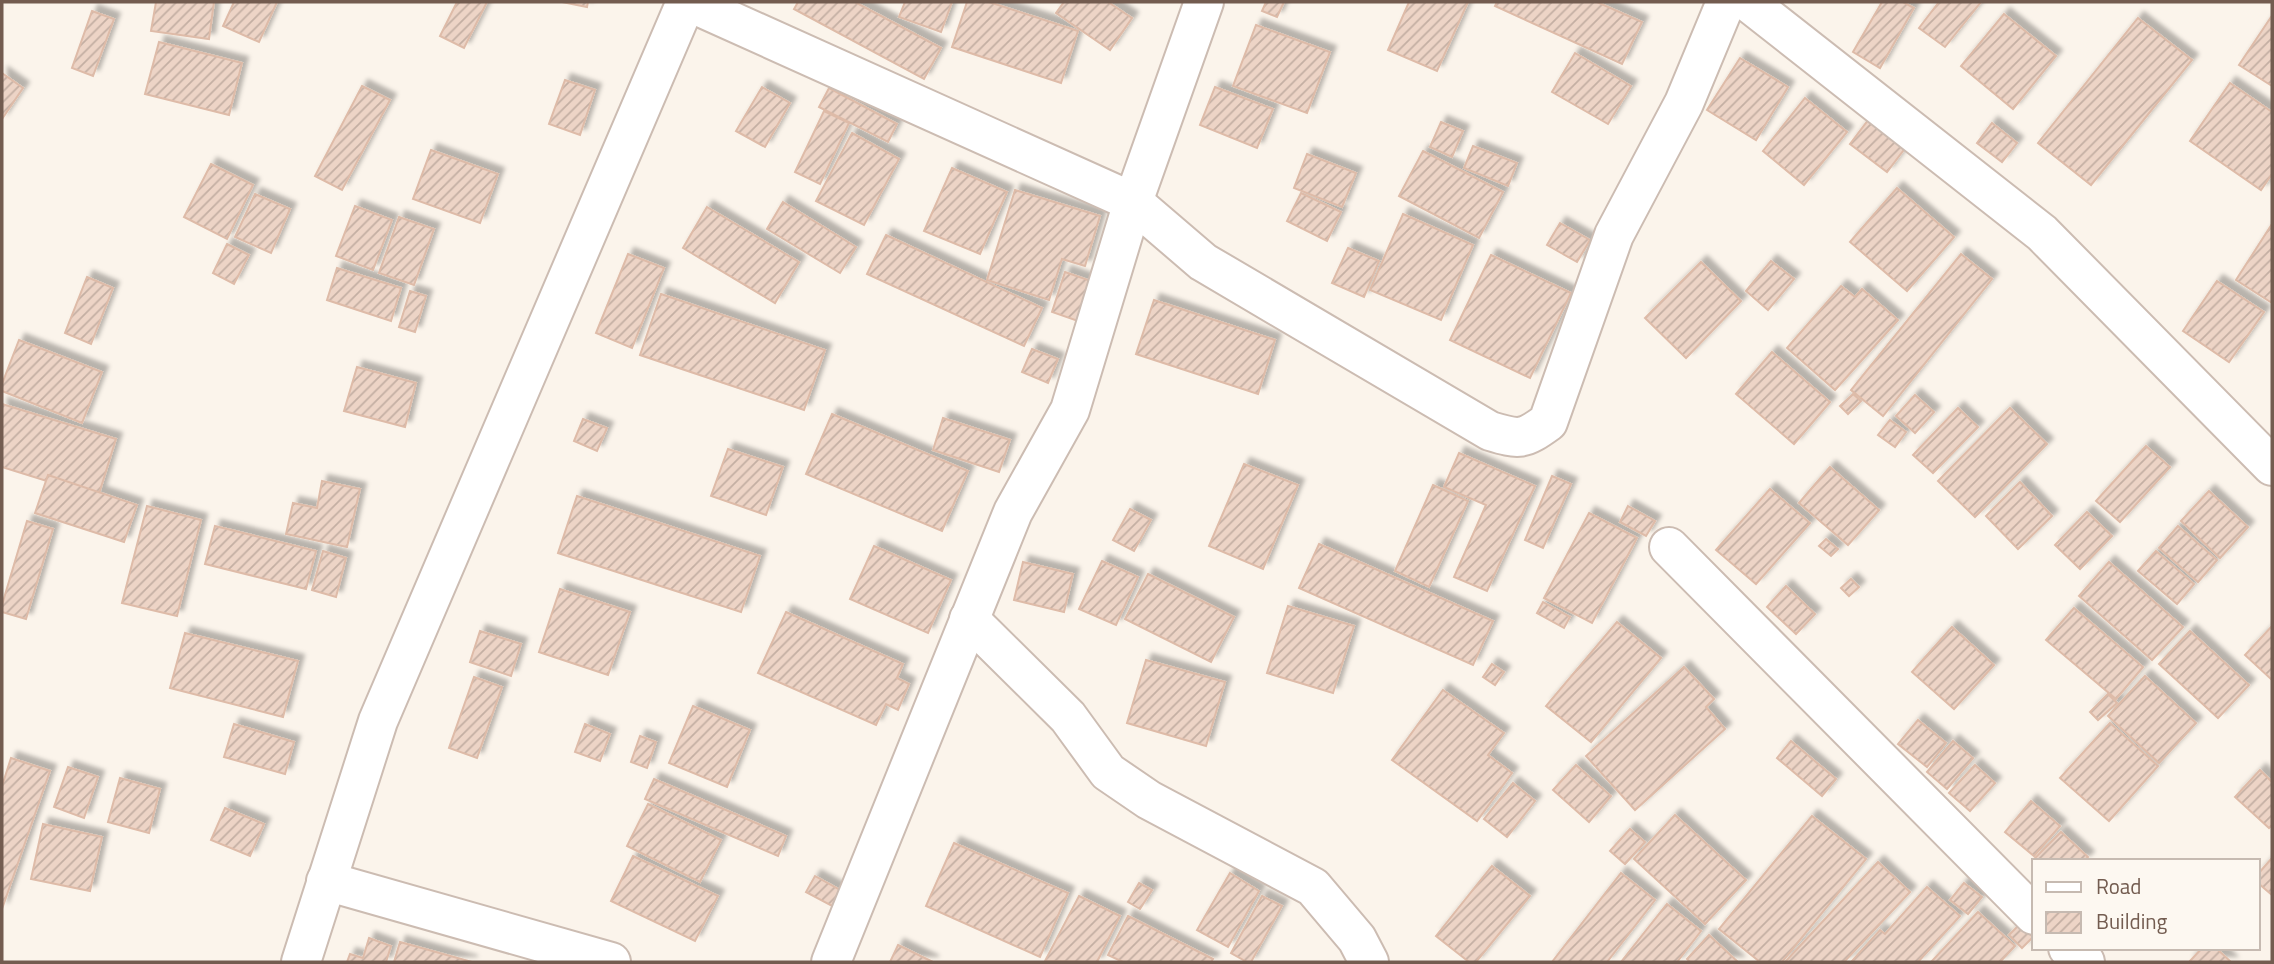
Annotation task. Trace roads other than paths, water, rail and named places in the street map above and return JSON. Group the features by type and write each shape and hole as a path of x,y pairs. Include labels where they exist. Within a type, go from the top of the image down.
{"street":[{"path":"302,962 378,721 688,2 1132,202 1203,262 1490,431 1511,437 1528,436 1548,422 1614,235 1684,103 1726,2"},
{"path":"831,962 1013,512 1070,410 1132,202 1205,2"},
{"path":"1748,2 2042,233 2272,466"},
{"path":"1669,547 2032,913"},
{"path":"969,619 1068,717 1108,772 1149,800 1313,887 1357,939 1369,962"},
{"path":"327,881 611,962"},
{"path":"2070,950 2085,962"}]}
